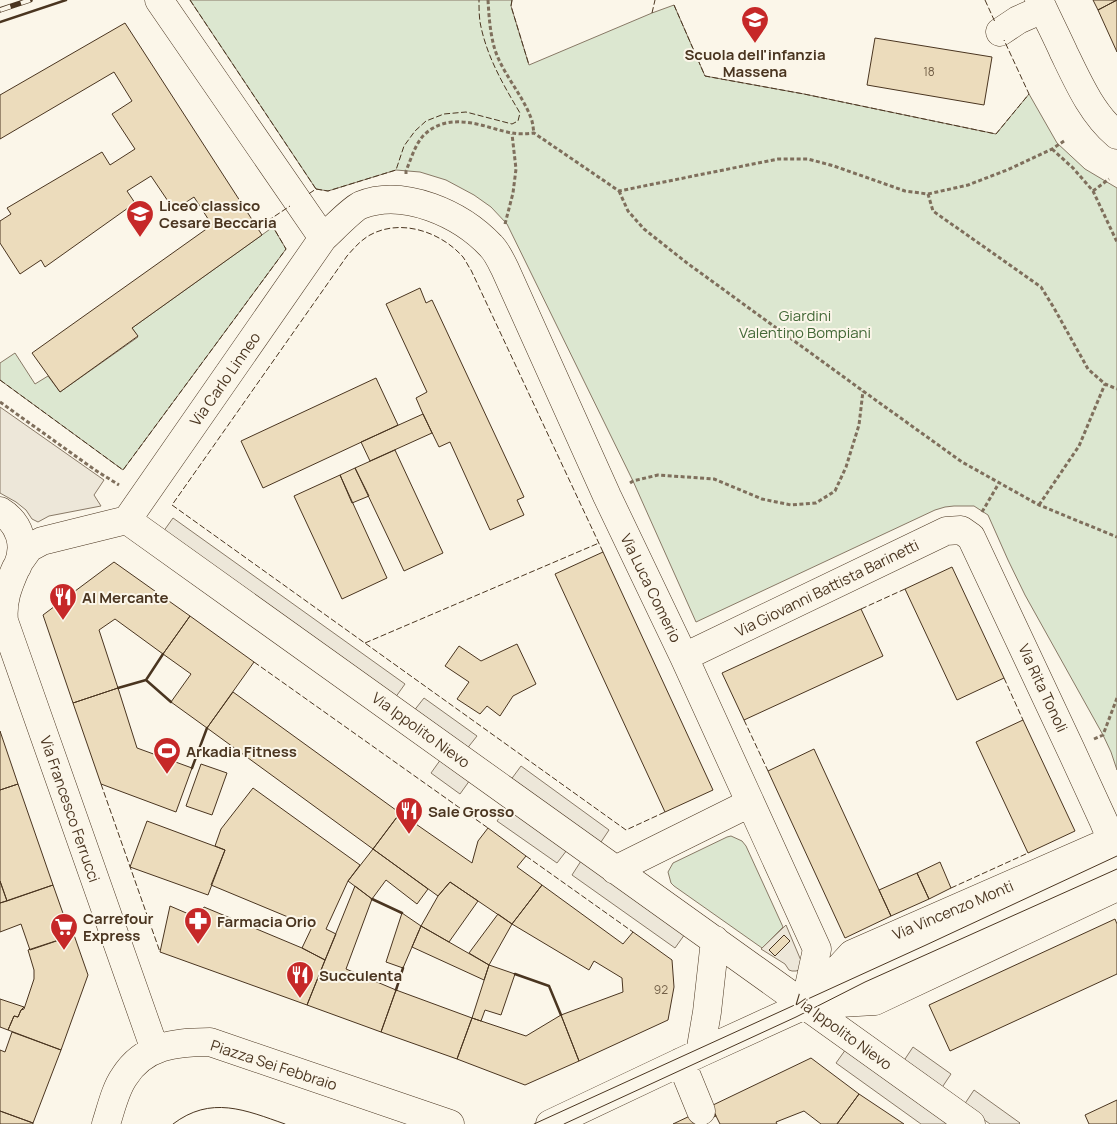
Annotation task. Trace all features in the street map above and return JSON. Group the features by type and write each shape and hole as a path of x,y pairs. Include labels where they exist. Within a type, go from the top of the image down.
{"street":[{"path":"159,0 323,238"},
{"path":"1000,32 1041,4 1077,81 1104,122 1117,134"},
{"path":"1087,97 1093,103 1117,115"},
{"name":"Via Carlo Linneo","path":"128,520 323,238 359,206 381,200 403,200 427,205"},
{"name":"Via Luca Comerio","path":"427,205 452,216 472,229 492,247 505,269 818,949 805,1005"},
{"name":"Via Francesco Ferrucci","path":"0,511 10,519 18,530 22,543 21,556 12,571 4,598 4,621 154,1050"},
{"name":"Via Francesco Ferrucci","path":"12,571 29,548 42,541 128,520"},
{"name":"Via Ippolito Nievo","path":"128,520 971,1124"},
{"name":"Via Giovanni Battista Barinetti","path":"684,657 946,531 975,527"},
{"name":"Via Rita Tonoli","path":"975,527 1115,847"},
{"path":"615,870 750,803"},
{"name":"Via Vincenzo Monti","path":"805,1005 852,954 1115,847"},
{"name":"Via Vincenzo Monti","path":"550,1124 805,1005 875,1001 1117,887"},
{"path":"703,1119 691,1057 707,1012 715,940"},
{"name":"Piazza Sei Febbraio","path":"106,1124 123,1078 132,1066 143,1056 154,1050 187,1042 210,1042 450,1124"}],"path":[{"path":"488,0 489,26 495,51 526,107 532,120 534,133"},
{"path":"406,177 406,171 414,150 423,136 433,128 444,123 464,121 512,134 534,133 619,191 628,211 644,229 687,263 962,462 1039,505 1117,537"},
{"path":"504,227 513,193 516,169 512,134"},
{"path":"619,191 778,159 808,159 905,191 928,194 968,185 1007,170 1052,149 1064,141"},
{"path":"1052,149 1073,168 1093,191 1117,242"},
{"path":"1093,191 1109,179"},
{"path":"928,194 933,211 1041,286 1088,369 1105,384 1117,389"},
{"path":"1039,505 1079,446 1105,384"},
{"path":"629,483 658,475 714,480 762,499 791,505 816,503 835,491 846,466 859,425 863,391"},
{"path":"0,402 95,470 122,486"},
{"path":"975,527 999,482"},
{"path":"1092,740 1103,735 1117,698"}],"green space":[{"name":"Giardini Valentino Bompiani","path":"190,0 512,0 511,6 529,65 674,5 705,76 804,94 996,134 1029,94 1057,143 1085,169 1117,188 1117,770 1103,735 1025,595 988,515 974,506 954,506 935,510 696,622 633,481 507,224 491,207 474,195 446,180 420,172 396,170 328,191 316,189"},
{"path":"273,227 286,249 123,470 0,380 0,363 15,353 35,384 48,376 60,392 138,337 132,328"},
{"path":"731,836 742,841 746,846 783,927 762,948 671,883 668,872 673,863"}],"shaded area":[{"path":"0,407 104,480 94,495 101,506 49,516 38,522 32,519 26,510 16,502 0,493"},
{"path":"173,518 405,684 395,698 163,532"},
{"path":"424,698 477,736 466,750 413,712"},
{"path":"441,759 470,780 460,794 431,773"},
{"path":"521,766 609,830 599,845 510,781"},
{"path":"507,807 567,850 557,863 497,821"},
{"path":"581,861 685,934 675,948 572,875"},
{"path":"786,925 802,963 799,970 796,971 789,970 785,964 761,949"},
{"path":"913,1047 951,1074 941,1089 903,1062"},
{"path":"846,1049 952,1124 921,1124 836,1063"},
{"path":"974,1090 1020,1123 990,1124 964,1105"}],"building":[{"path":"1093,0 1117,0 1098,10"},
{"path":"1117,0 1117,52 1098,10"},
{"path":"125,23 262,235 132,328 138,336 60,392 32,353 212,225 194,197 174,210 151,176 127,191 135,203 45,267 41,260 20,274 0,243 0,221 11,214 7,208 102,152 110,165 135,149 112,114 132,101 114,72 0,139 0,95"},
{"path":"875,38 992,57 984,105 867,85"},
{"path":"420,288 426,303 432,300 524,497 517,500 524,515 490,530 450,442 439,447 423,414 416,398 427,392 386,304"},
{"path":"376,378 398,425 263,488 241,441"},
{"path":"423,414 432,433 370,461 361,442"},
{"path":"395,450 443,553 404,571 355,468"},
{"path":"355,468 369,496 352,503 340,475"},
{"path":"340,475 387,578 342,599 294,496"},
{"path":"603,552 713,790 665,812 555,574"},
{"path":"114,562 190,616 163,654 115,619 99,630 118,688 73,703 43,615"},
{"path":"952,567 1004,678 957,700 905,589"},
{"path":"861,609 883,656 744,720 722,673"},
{"path":"190,616 254,662 207,728 171,702 191,674 163,654"},
{"path":"517,644 536,684 513,696 500,716 487,706 480,714 457,699 469,682 445,666 459,646 481,661"},
{"path":"118,688 137,748 192,768 176,812 101,784 73,703"},
{"path":"233,692 400,813 373,849 207,728"},
{"path":"1023,720 1075,831 1028,853 976,742"},
{"path":"0,731 18,784 0,790"},
{"path":"814,749 891,916 845,938 768,771"},
{"path":"201,764 227,773 212,815 186,806"},
{"path":"18,784 53,885 7,901 0,881 0,790"},
{"path":"253,788 360,865 348,881 326,929 336,934 325,960 302,948 312,927 211,885 225,850 215,846 221,829"},
{"path":"400,813 472,863 478,841 488,828 526,856 517,867 542,885 512,924 450,882 438,896 373,849"},
{"path":"147,821 225,850 208,895 130,867"},
{"path":"373,849 428,889 417,904 386,880 372,899 348,881"},
{"path":"940,862 951,888 929,899 917,873"},
{"path":"917,873 929,899 891,916 879,890"},
{"path":"0,881 7,901 0,903"},
{"path":"450,882 478,901 449,942 421,926 438,896"},
{"path":"53,885 71,936 30,950 21,924 0,932 0,903"},
{"path":"542,885 623,944 633,932 672,960 674,987 668,1020 579,1061 561,1015 623,992 622,978 594,961 589,970 512,924"},
{"path":"355,886 372,899 346,969 396,990 381,1032 307,1005"},
{"path":"170,906 198,918 204,907 302,948 325,960 307,1005 160,952"},
{"path":"402,913 421,926 403,968 386,962"},
{"path":"498,914 512,924 489,965 469,953"},
{"path":"1115,919 1117,924 1117,974 950,1051 929,1005"},
{"path":"421,926 489,965 484,980 412,947"},
{"path":"74,935 88,975 61,1050 8,1030 14,1016 18,1017 21,1010 24,1009 34,979 34,970 28,950"},
{"path":"784,935 790,941 775,956 769,950"},
{"path":"489,965 515,974 501,1015 485,1010 481,1021 472,1018"},
{"path":"396,990 472,1018 457,1059 381,1032"},
{"path":"0,999 24,1007 18,1017 14,1016 8,1030 0,1027"},
{"path":"561,1015 579,1061 525,1085 457,1059 472,1018 526,1036"},
{"path":"12,1032 61,1050 33,1123 0,1111 0,1050 5,1052"},
{"path":"811,1058 859,1094 837,1124 821,1124 804,1111 776,1122 777,1124 720,1124 711,1106"},
{"path":"859,1094 904,1124 837,1124"},
{"path":"1117,1100 1117,1124 1089,1124 1085,1115"},
{"path":"711,1106 716,1116 698,1124 673,1124"},
{"path":"0,1111 33,1123 33,1124 0,1124"}],"tram line":[{"path":"534,1124 1117,856"},
{"path":"564,1124 796,1017 865,982 1117,869"},
{"path":"173,1124 187,1115 215,1108 242,1110 285,1124"}],"railway":[{"path":"0,10 30,0"}],"fence":[{"path":"190,0 316,189 307,195"},
{"path":"316,189 328,191 396,170 404,146 415,131 426,121 444,114 466,112 512,124 518,121 520,113 497,72 484,39 480,21 479,0"},
{"path":"512,0 511,6 529,65"},
{"path":"652,13 655,0"},
{"path":"985,0 995,22"},
{"path":"674,5 705,76 804,94 996,134 1029,94 1004,40"},
{"path":"0,380 123,470 286,249 269,220 290,206"},
{"path":"603,552 465,260 454,248 444,241 420,230 407,228 382,230 370,235 347,256 172,505 626,830 665,812"},
{"path":"365,643 599,543"},
{"path":"861,609 905,589"},
{"path":"254,662 488,828"},
{"path":"1004,678 1023,720"},
{"path":"744,720 768,771"},
{"path":"101,784 160,952"},
{"path":"951,888 1028,853"},
{"path":"526,856 633,932"}],"wall":[{"path":"0,22 66,0"},
{"path":"146,680 163,654"},
{"path":"118,688 146,680 171,702"},
{"path":"192,768 207,728"},
{"path":"372,899 402,913"},
{"path":"396,990 403,968"},
{"path":"515,974 549,986 561,1015"}],"place":[{"name":"Scuola dell'infanzia Massena","path":"755,44"},
{"name":"Liceo classico Cesare Beccaria","path":"140,238"},
{"name":"Al Mercante","path":"63,621"},
{"name":"Arkadia Fitness","path":"167,775"},
{"name":"Sale Grosso","path":"409,835"},
{"name":"Farmacia Orio","path":"198,945"},
{"name":"Carrefour Express","path":"64,951"},
{"name":"Succulenta","path":"300,999"}]}
